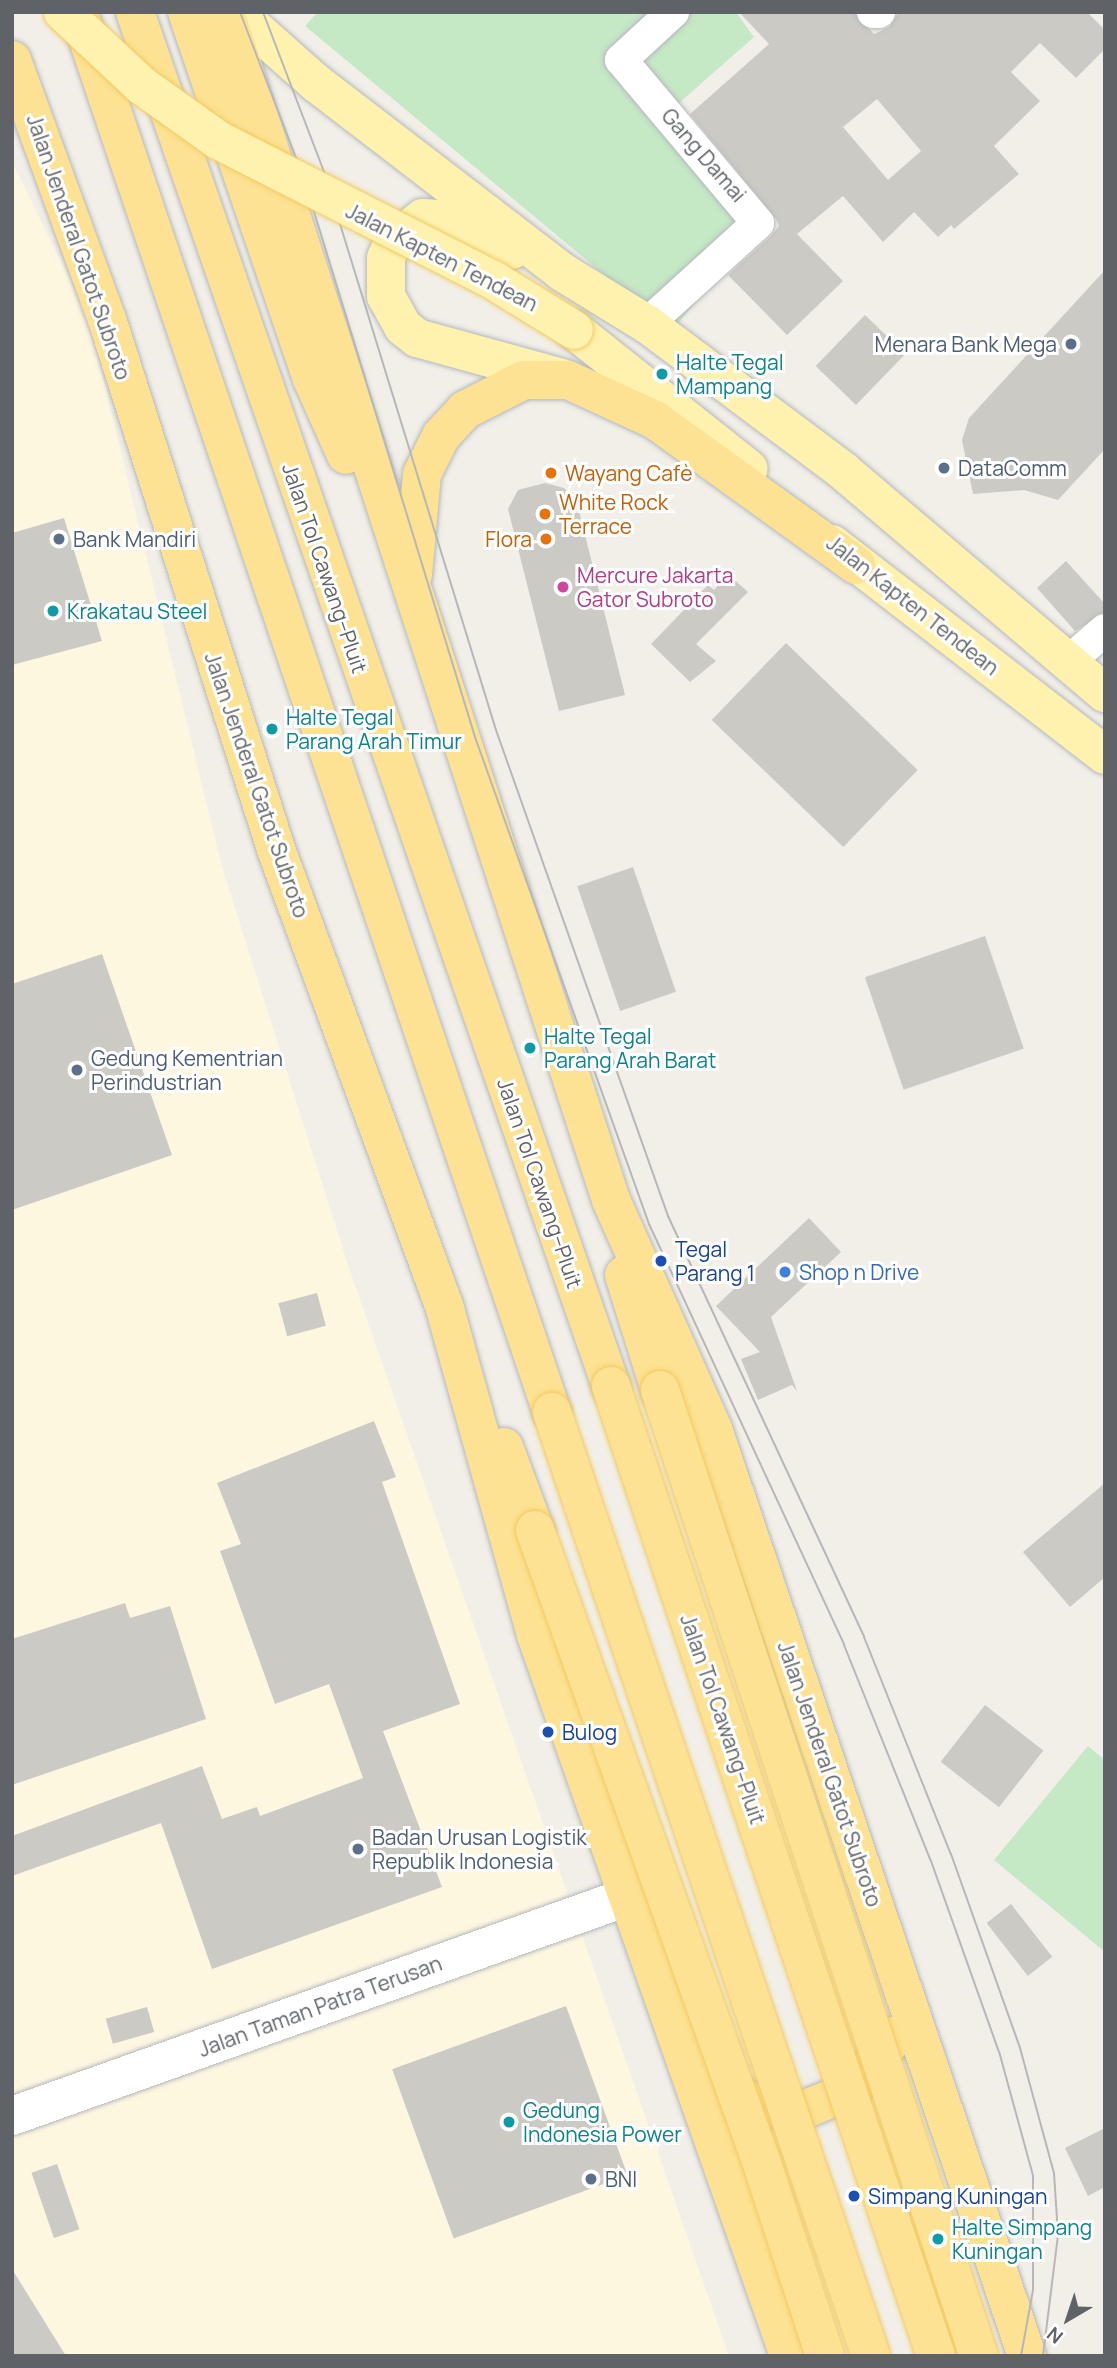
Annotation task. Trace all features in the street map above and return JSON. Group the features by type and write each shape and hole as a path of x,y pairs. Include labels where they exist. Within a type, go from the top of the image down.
{"highway":[{"path":"78,12 871,2356"},
{"name":"Jalan Tol Cawang–Pluit","path":"135,12 611,1386 936,2356"},
{"path":"187,12 312,379 400,558"},
{"name":"Jalan Jenderal Gatot Subroto","path":"225,12 268,133 412,598 611,1200 713,1429 1027,2356"},
{"name":"Jalan Jenderal Gatot Subroto","path":"12,60 107,319 276,849 470,1388 482,1455 536,1635 789,2356"},
{"path":"412,598 422,474 441,436 465,410 497,391 524,380 568,380 655,420 856,565"},
{"name":"Jalan Jenderal Gatot Subroto","path":"611,1200 622,1267 660,1390 979,2356"},
{"name":"Jalan Jenderal Gatot Subroto","path":"470,1388 499,1435 535,1530 761,2161 825,2356"},
{"path":"686,2065 742,2098 801,2111 831,2102 866,2077 910,2012"}],"main road":[{"name":"Jalan Kapten Tendean","path":"63,12 141,85 218,140 532,302 690,419 856,565 1105,755"},
{"name":"Jalan Kapten Tendean","path":"236,12 316,83 562,272 647,324 842,470 1105,693"},
{"path":"562,272 438,219 423,218 393,241 384,279 393,312 417,338 568,380"}],"street":[{"name":"Gang Damai","path":"647,324 758,223 621,61 673,12"},
{"path":"873,12 879,12"},
{"path":"1068,662 1105,630"},
{"name":"Jalan Taman Patra Terusan","path":"12,2116 627,1897"}],"shaded area":[{"path":"12,162 88,317 222,867 349,1268 729,2356 12,2356"}],"green space":[{"path":"318,12 736,12 754,37 671,110 760,223 672,331 305,26"},
{"path":"1088,1746 1105,1760 1105,1952 994,1860"}],"building":[{"path":"739,12 854,12 874,34 889,27 899,12 1087,12 1105,30 1105,49 1076,78 1040,43 1011,72 1040,101 994,146 1019,174 954,229 951,225 938,237 914,212 883,242 843,196 797,234 843,281 787,335 728,275 771,236 779,226 776,219 690,114 769,44","holes":["877,99 921,151 888,180 843,127"]},
{"name":"Menara Bank Mega","path":"1105,270 1105,449 1058,500 1024,490 973,494 962,440 969,418"},
{"path":"865,315 905,354 856,405 816,366"},
{"name":"Mercure Jakarta Gator Subroto","path":"545,483 564,488 576,499 625,695 559,711 508,509 518,490"},
{"name":"Krakatau Steel","path":"64,518 102,641 12,665 12,533"},
{"path":"1066,561 1105,604 1105,612 1075,631 1037,588"},
{"path":"728,574 748,592 696,644 716,661 690,682 651,644 708,585 714,590"},
{"path":"786,643 918,770 843,847 712,720"},
{"path":"633,867 676,992 620,1011 577,886"},
{"path":"985,936 1024,1049 904,1090 865,977"},
{"name":"Gedung Kementrian Perindustrian","path":"102,954 172,1155 12,1210 12,984"},
{"name":"Shop n Drive","path":"809,1218 841,1252 771,1317 797,1391 792,1385 758,1400 741,1359 760,1352 716,1306"},
{"path":"317,1293 326,1326 287,1336 278,1303"},
{"path":"374,1421 396,1477 382,1482 460,1704 383,1731 442,1887 212,1969 161,1823 12,1876 12,1836 202,1766 222,1819 257,1807 260,1816 363,1778 329,1684 275,1704 220,1551 241,1544 217,1483"},
{"path":"1105,1483 1105,1577 1070,1607 1023,1552"},
{"path":"125,1603 130,1618 170,1606 206,1719 12,1785 12,1639"},
{"path":"985,1705 1043,1751 999,1807 941,1762"},
{"path":"1011,1904 1052,1957 1028,1976 987,1923"},
{"name":"Gedung Indonesia Power","path":"566,2006 628,2175 454,2238 392,2069"},
{"path":"147,2007 154,2032 113,2044 106,2019"},
{"path":"1105,2128 1105,2187 1088,2196 1065,2148"},
{"path":"57,2164 79,2229 54,2238 31,2173"},
{"path":"12,2269 66,2356 12,2356"}],"tram line":[{"path":"240,12 304,179 475,737 649,1224 844,1645 931,1861 1000,2055 1033,2176 1033,2290 1021,2356"},
{"path":"263,12 324,172 496,730 668,1216 864,1637 951,1854 1020,2048 1054,2173 1058,2235 1043,2356"}],"place":[{"name":"Menara Bank Mega","path":"1071,344"},
{"name":"Halte Tegal Mampang","path":"662,374"},
{"name":"DataComm","path":"944,468"},
{"name":"Wayang Cafè","path":"551,473"},
{"name":"White Rock Terrace","path":"545,514"},
{"name":"Bank Mandiri","path":"59,539"},
{"name":"Flora","path":"546,539"},
{"name":"Mercure Jakarta Gator Subroto","path":"563,587"},
{"name":"Krakatau Steel","path":"53,611"},
{"name":"Halte Tegal Parang Arah Timur","path":"272,729"},
{"name":"Halte Tegal Parang Arah Barat","path":"530,1048"},
{"name":"Gedung Kementrian Perindustrian","path":"77,1070"},
{"name":"Tegal Parang 1","path":"661,1261"},
{"name":"Shop n Drive","path":"785,1272"},
{"name":"Bulog","path":"548,1732"},
{"name":"Badan Urusan Logistik Republik Indonesia","path":"358,1849"},
{"name":"Gedung Indonesia Power","path":"509,2122"},
{"name":"BNI","path":"591,2179"},
{"name":"Simpang Kuningan","path":"854,2196"},
{"name":"Halte Simpang Kuningan","path":"938,2239"}]}
